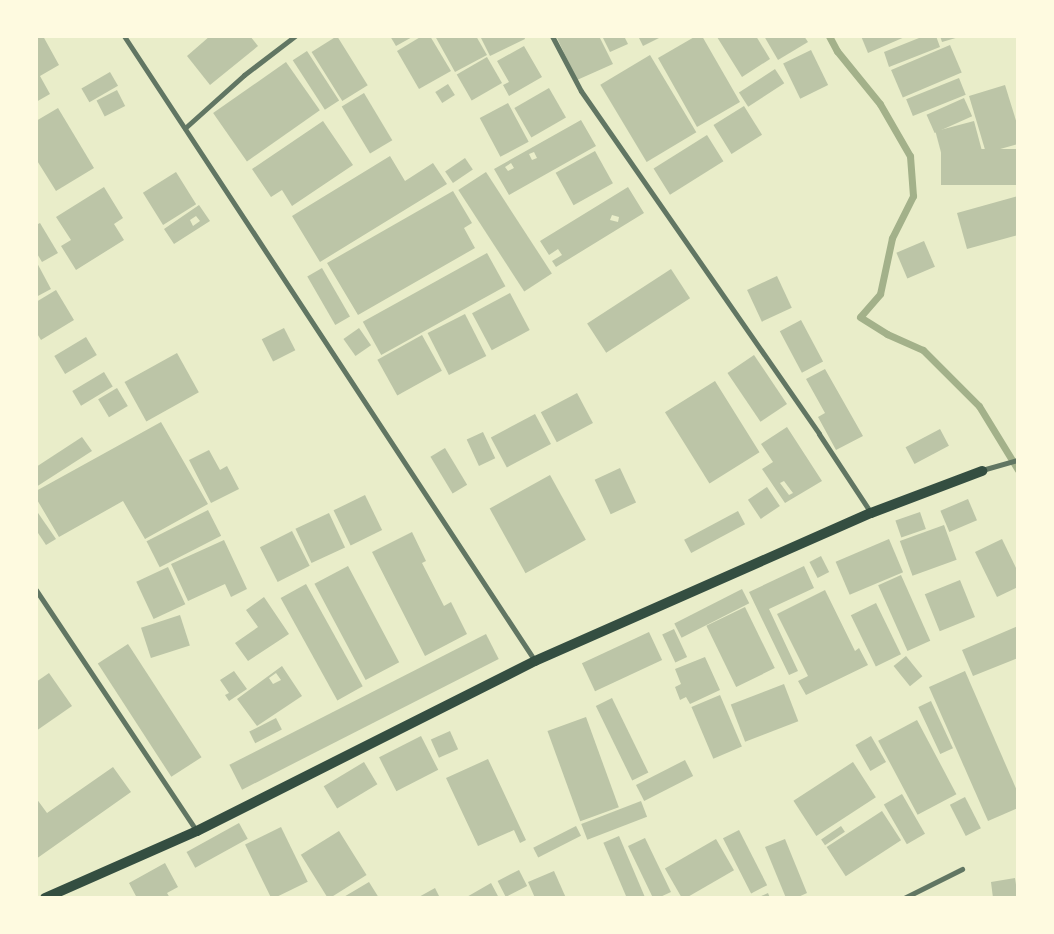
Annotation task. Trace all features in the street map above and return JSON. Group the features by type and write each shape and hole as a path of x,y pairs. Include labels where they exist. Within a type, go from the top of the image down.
{"main road":[{"path":"45,898 197,830 535,661 871,513 982,470"}],"street":[{"path":"124,36 535,661"},
{"path":"185,128 244,75 295,36"},
{"path":"552,36 581,91 814,426 871,513"},
{"path":"982,470 1018,460"},
{"path":"36,590 197,830"},
{"path":"904,898 962,870"}],"building":[{"path":"36,36 43,36 59,65 40,76 50,94 36,102"},
{"path":"210,36 250,36 258,46 210,85 187,56"},
{"path":"337,36 368,85 342,101 312,52"},
{"path":"390,36 414,36 396,46"},
{"path":"422,36 430,36 451,71 419,89 397,51"},
{"path":"435,36 476,36 487,55 455,72"},
{"path":"480,36 524,36 525,39 490,56"},
{"path":"561,36 599,36 613,64 577,80 557,38"},
{"path":"602,36 624,36 628,44 610,52"},
{"path":"638,36 663,36 643,46"},
{"path":"696,36 702,36 740,102 697,127 658,58"},
{"path":"756,36 770,59 742,77 717,37"},
{"path":"764,36 804,36 808,42 778,60"},
{"path":"861,36 907,36 868,53"},
{"path":"924,36 936,36 940,47 889,67 884,52"},
{"path":"940,36 959,36 959,37 942,42"},
{"path":"950,45 962,73 903,98 891,70"},
{"path":"524,46 542,77 509,96 503,85 509,82 497,61"},
{"path":"811,50 828,85 800,99 783,64"},
{"path":"307,51 339,100 325,110 293,60"},
{"path":"650,55 696,132 647,162 600,85"},
{"path":"487,57 502,83 472,100 457,74"},
{"path":"286,62 320,110 247,161 213,113"},
{"path":"775,69 784,83 748,107 739,92"},
{"path":"110,72 118,86 89,102 81,89"},
{"path":"959,78 966,95 913,116 906,99"},
{"path":"448,84 455,95 442,103 435,92"},
{"path":"1005,85 1018,127 1018,144 986,153 969,96"},
{"path":"549,88 566,117 531,137 514,108"},
{"path":"117,90 125,106 105,116 97,100"},
{"path":"364,93 392,140 370,154 342,106"},
{"path":"964,98 972,116 935,133 927,115"},
{"path":"508,103 529,142 500,157 480,118"},
{"path":"744,106 762,135 731,154 713,125"},
{"path":"58,108 94,168 56,191 36,159 36,121"},
{"path":"581,120 596,146 509,195 494,169","holes":["534,152 537,158 532,160 529,154","511,163 514,168 508,171 505,167"]},
{"path":"323,121 353,165 292,206 282,190 271,197 252,169"},
{"path":"974,121 982,151 943,161 935,131"},
{"path":"707,135 723,161 670,195 654,168"},
{"path":"941,149 1018,149 1018,185 941,185"},
{"path":"595,151 613,183 574,205 556,173"},
{"path":"390,156 405,181 433,163 447,184 320,262 292,216"},
{"path":"465,158 473,170 453,183 445,171"},
{"path":"176,172 196,204 163,225 143,193"},
{"path":"486,172 552,273 524,291 458,190"},
{"path":"104,187 123,218 114,224 124,240 76,270 61,246 71,240 56,217"},
{"path":"628,187 644,213 556,267 552,261 562,255 558,249 549,255 540,241","holes":["612,215 619,217 618,222 610,220"]},
{"path":"453,191 472,223 464,228 475,248 358,315 327,263"},
{"path":"1018,196 1018,235 967,249 957,213"},
{"path":"199,205 210,221 174,244 164,229","holes":["196,216 200,221 193,226 190,220"]},
{"path":"40,223 58,253 42,262 36,252 36,225"},
{"path":"924,241 935,267 907,278 896,253"},
{"path":"487,253 505,286 381,355 363,322"},
{"path":"36,261 51,289 36,297"},
{"path":"322,268 350,316 335,325 307,276"},
{"path":"671,269 690,298 606,353 587,323"},
{"path":"777,276 792,308 762,322 747,290"},
{"path":"56,290 74,320 41,340 36,332 36,302"},
{"path":"510,293 530,330 492,350 472,313"},
{"path":"465,314 486,356 449,375 428,333"},
{"path":"801,320 823,361 802,373 780,331"},
{"path":"284,328 295,350 273,362 262,339"},
{"path":"359,328 371,345 355,356 343,339"},
{"path":"422,335 442,371 397,396 377,360"},
{"path":"86,337 97,355 65,374 54,356"},
{"path":"177,353 199,392 146,421 125,382"},
{"path":"754,355 787,404 760,422 727,373"},
{"path":"825,369 863,436 836,450 818,417 825,413 806,379"},
{"path":"104,372 113,387 81,406 72,391"},
{"path":"715,381 760,452 709,484 665,412"},
{"path":"117,388 128,406 109,417 98,399"},
{"path":"577,393 593,423 557,442 541,412"},
{"path":"535,414 551,444 507,467 491,437"},
{"path":"161,422 208,504 145,539 123,501 59,537 36,498 36,491"},
{"path":"787,427 822,481 785,503 762,469 773,462 761,444","holes":["784,481 793,493 789,495 780,483"]},
{"path":"940,429 949,446 914,464 906,447"},
{"path":"483,432 495,458 479,466 467,440"},
{"path":"82,437 92,451 36,487 36,467"},
{"path":"445,448 467,485 453,494 430,457"},
{"path":"209,450 220,470 227,466 239,489 211,503 189,460"},
{"path":"620,468 636,502 611,514 595,480"},
{"path":"550,475 586,540 526,573 490,508"},
{"path":"767,487 780,506 761,519 748,500"},
{"path":"365,495 382,530 351,545 334,510"},
{"path":"968,499 977,520 949,532 940,511"},
{"path":"36,510 56,539 46,545 36,530"},
{"path":"208,510 221,536 160,567 147,541"},
{"path":"738,511 745,524 691,553 684,540"},
{"path":"920,512 926,529 901,537 895,520"},
{"path":"329,513 345,547 312,563 295,529"},
{"path":"944,525 957,560 912,576 900,541"},
{"path":"292,531 310,566 278,582 260,547"},
{"path":"412,532 426,561 422,563 444,606 451,602 467,634 425,656 372,552"},
{"path":"889,539 903,572 850,595 836,562"},
{"path":"1002,539 1018,572 1018,587 997,597 975,552"},
{"path":"224,540 247,589 231,597 225,584 188,601 171,564"},
{"path":"821,556 829,572 818,578 809,562"},
{"path":"348,566 399,662 366,680 314,584"},
{"path":"804,566 814,588 769,609 798,671 789,675 749,592"},
{"path":"168,567 185,604 154,619 136,582"},
{"path":"901,575 930,641 907,651 878,585"},
{"path":"960,580 975,617 940,631 925,594"},
{"path":"306,584 363,686 337,700 281,598"},
{"path":"742,589 749,603 682,638 674,624"},
{"path":"825,590 855,651 859,648 868,665 806,695 798,681 808,676 777,614"},
{"path":"264,597 289,634 248,661 235,643 258,627 246,610"},
{"path":"876,603 901,654 876,667 851,615"},
{"path":"745,607 775,668 736,687 706,626"},
{"path":"180,615 190,645 151,658 141,628"},
{"path":"1018,626 1018,658 973,676 962,650"},
{"path":"674,629 687,657 675,663 662,634"},
{"path":"649,632 662,660 595,691 582,663"},
{"path":"486,634 499,659 242,790 229,765"},
{"path":"128,644 202,757 171,777 98,664"},
{"path":"906,656 922,676 910,686 894,666"},
{"path":"705,657 720,690 690,704 686,697 680,700 675,687 681,684 675,669"},
{"path":"282,666 302,696 257,726 237,699","holes":["276,673 281,680 273,684 269,678"]},
{"path":"234,671 247,689 229,701 225,695 229,693 220,680"},
{"path":"965,671 1018,793 1018,808 988,821 929,687"},
{"path":"49,673 72,706 36,731 36,682"},
{"path":"784,684 798,721 745,742 731,704"},
{"path":"720,695 742,747 713,759 691,707"},
{"path":"612,698 648,773 632,780 596,706"},
{"path":"931,701 953,748 940,754 918,707"},
{"path":"586,717 619,807 580,821 547,731"},
{"path":"276,718 282,730 255,743 249,732"},
{"path":"917,720 956,794 918,815 878,741"},
{"path":"450,731 458,749 439,758 431,740"},
{"path":"421,736 438,770 396,791 379,757"},
{"path":"871,736 886,762 870,771 855,745"},
{"path":"488,759 526,840 520,843 514,830 478,846 446,778"},
{"path":"685,760 693,776 644,801 636,785"},
{"path":"364,762 377,784 337,808 324,786"},
{"path":"853,762 876,797 816,836 793,801"},
{"path":"113,767 131,792 36,859 36,798 47,813"},
{"path":"902,794 925,834 907,844 884,804"},
{"path":"965,797 981,828 966,836 950,805"},
{"path":"641,801 647,817 587,840 581,824"},
{"path":"882,811 901,840 846,876 827,847"},
{"path":"239,823 248,839 195,868 187,852"},
{"path":"576,826 581,836 538,858 533,848"},
{"path":"841,826 845,832 825,845 821,839"},
{"path":"281,827 308,882 271,898 245,845"},
{"path":"739,830 767,885 751,893 723,838"},
{"path":"339,831 367,875 328,898 301,855"},
{"path":"619,836 645,898 627,898 603,843"},
{"path":"645,838 671,892 658,898 653,898 628,846"},
{"path":"716,839 734,870 686,898 682,898 665,868"},
{"path":"785,839 807,893 796,898 786,898 765,847"},
{"path":"165,863 178,887 167,893 170,898 137,898 129,883"},
{"path":"519,870 527,886 506,897 498,881"},
{"path":"554,871 566,898 535,898 528,882"},
{"path":"1015,878 1018,898 993,898 991,882"},
{"path":"369,882 379,898 342,898"},
{"path":"491,883 499,898 465,898"},
{"path":"435,888 440,898 417,898"},
{"path":"768,893 770,898 757,898"}],"waterway":[{"path":"829,36 837,51 880,104 910,156 913,196 892,238 880,294 860,317 887,334 923,350 979,406 1018,470"}]}
